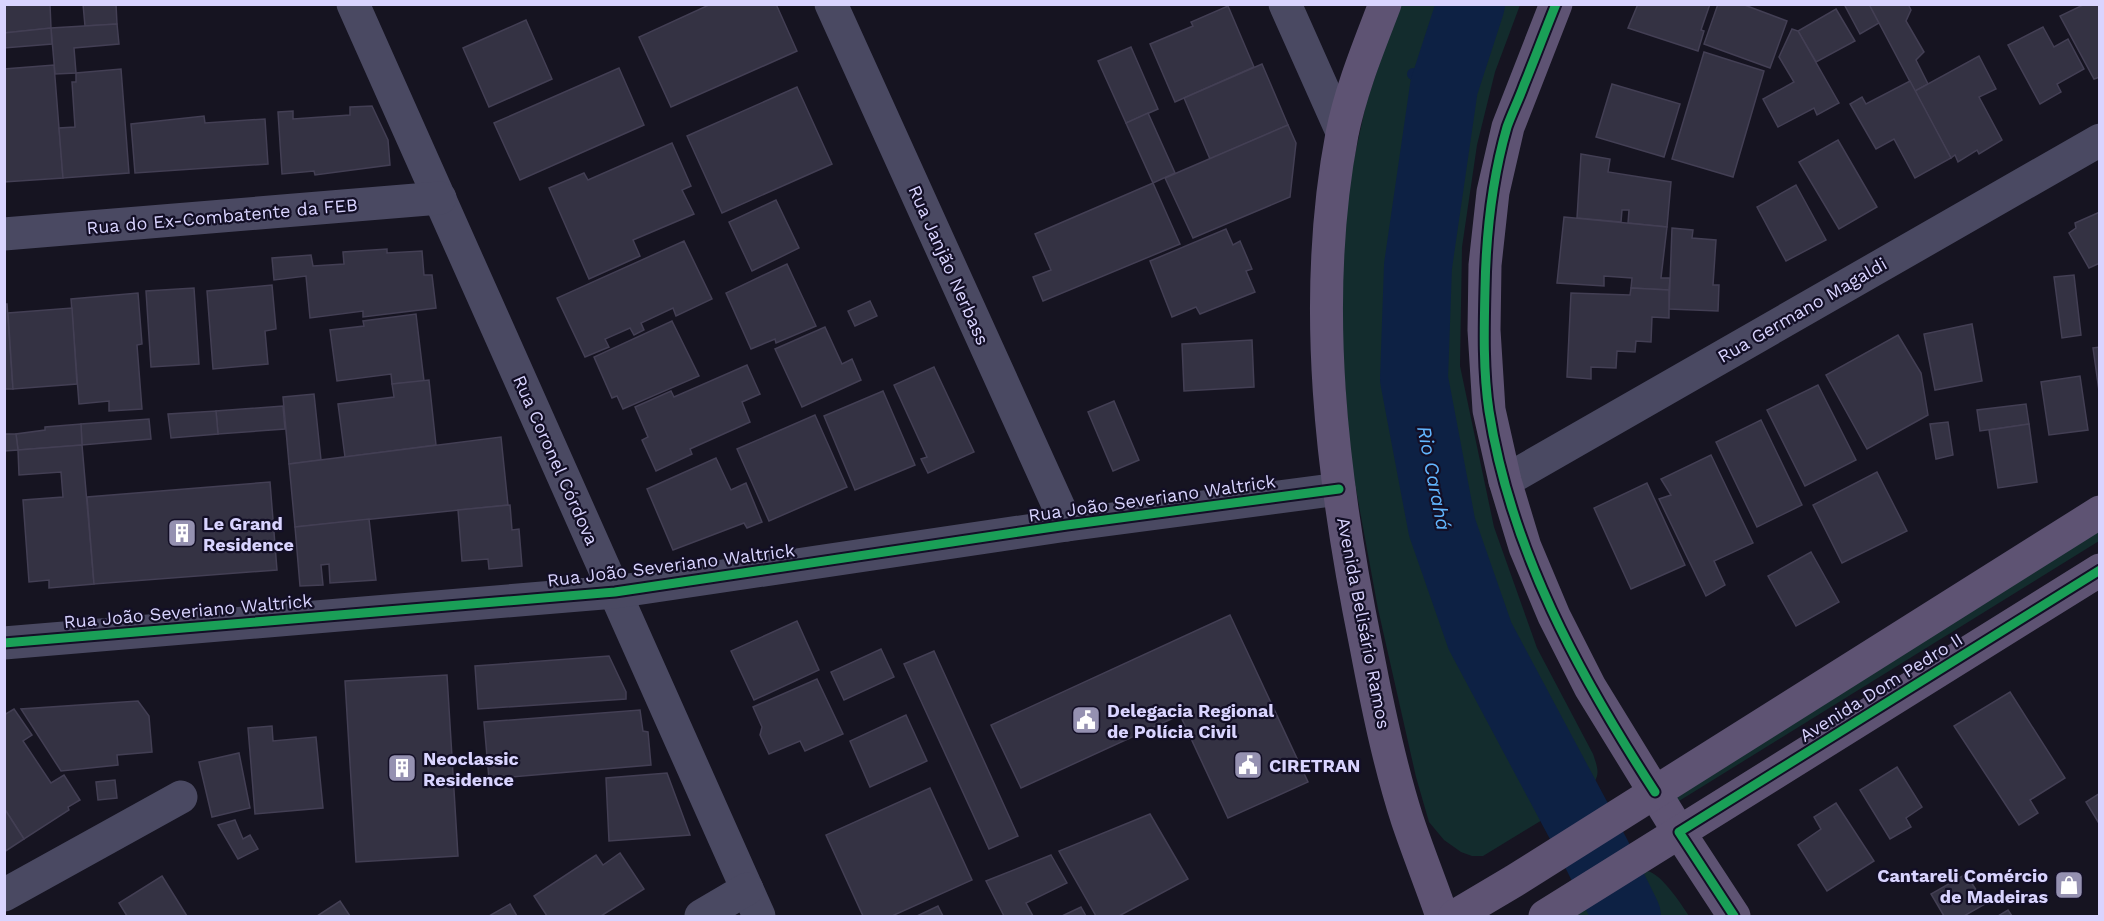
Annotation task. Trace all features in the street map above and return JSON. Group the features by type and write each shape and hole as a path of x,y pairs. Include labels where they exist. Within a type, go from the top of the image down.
{"main road":[{"name":"Avenida Belisário Ramos","path":"1385,4 1359,70 1342,132 1333,201 1326,286 1329,374 1339,489 1356,600 1380,715 1407,818 1442,916"},
{"path":"1556,4 1508,127 1493,192 1485,265 1484,330 1489,411 1505,481 1525,547 1554,616 1644,799 1668,839 1734,916"},
{"name":"Avenida Dom Pedro II","path":"1455,916 2100,512"},
{"name":"Avenida Dom Pedro II","path":"1545,916 2100,570"}],"street":[{"name":"Rua Coronel Córdova","path":"353,4 753,903"},
{"name":"Rua Janjão Nerbass","path":"831,4 1067,525"},
{"path":"1285,4 1342,132"},
{"name":"Rua Germano Magaldi","path":"1505,481 2100,140"},
{"name":"Rua do Ex-Combatente da FEB","path":"4,234 440,198"},
{"name":"Rua João Severiano Waltrick","path":"4,643 615,592 1067,525 1339,489"},
{"path":"4,895 181,796"},
{"path":"701,916 753,903"}],"green space":[{"path":"1399,5 1520,5 1495,72 1477,145 1462,247 1460,366 1494,527 1537,648 1593,754 1598,771 1594,783 1585,794 1483,856 1472,856 1461,852 1444,840 1429,822 1416,777 1378,609 1351,462 1340,318 1348,187 1366,104"},
{"path":"2099,525 2099,541 1679,801 1672,792"},
{"path":"1647,871 1665,883 1689,916 1574,916"}],"building":[{"path":"4,4 50,4 51,28 4,33"},
{"path":"83,4 116,4 117,24 85,26"},
{"path":"711,4 776,4 797,51 671,107 639,37"},
{"path":"1638,4 1710,4 1701,30 1704,31 1698,51 1628,28"},
{"path":"1718,4 1742,4 1787,21 1770,68 1704,44"},
{"path":"1844,4 1869,4 1879,23 1860,34"},
{"path":"1869,4 1908,4 1911,10 1906,21 1924,52 1916,60 1928,84 1915,91"},
{"path":"2085,4 2100,4 2100,77 2094,79 2060,16"},
{"path":"1228,6 1254,67 1175,102 1150,44 1193,26 1191,22"},
{"path":"1836,9 1855,41 1816,62 1798,31"},
{"path":"526,20 552,79 489,107 463,48"},
{"path":"117,24 119,44 74,48 76,73 55,74 51,28"},
{"path":"2043,27 2054,47 2068,39 2084,69 2057,84 2061,92 2040,104 2008,45"},
{"path":"51,28 52,44 4,48 4,33"},
{"path":"1792,29 1798,31 1839,103 1817,115 1814,108 1778,127 1763,99 1794,82 1779,57"},
{"path":"1131,47 1158,109 1126,123 1098,61"},
{"path":"1704,52 1764,71 1733,177 1672,159"},
{"path":"1979,56 1996,89 1979,97 2002,140 1979,154 1977,150 1958,162 1955,155 1951,158 1915,91"},
{"path":"1262,64 1288,125 1210,159 1184,98"},
{"path":"54,65 63,178 4,182 4,69"},
{"path":"619,68 644,125 520,180 494,123"},
{"path":"121,69 129,173 63,178 59,128 75,127 72,82 76,82 76,73"},
{"path":"1910,81 1951,158 1915,178 1894,139 1876,149 1850,104 1862,97 1866,104"},
{"path":"1612,84 1680,104 1664,157 1596,137"},
{"path":"797,87 832,164 722,213 687,136"},
{"path":"372,106 388,140 390,165 315,175 314,171 282,174 278,112 293,111 293,119 350,115 350,107"},
{"path":"1148,113 1175,173 1153,183 1126,123"},
{"path":"204,116 205,123 265,119 268,164 135,173 131,124"},
{"path":"1288,125 1296,143 1290,197 1193,238 1165,178"},
{"path":"1838,140 1877,207 1839,229 1799,162"},
{"path":"672,143 691,186 682,190 694,214 633,240 640,256 589,279 549,188 584,173 588,180"},
{"path":"1581,154 1610,159 1608,172 1671,182 1667,227 1628,223 1629,210 1622,210 1621,222 1577,218"},
{"path":"1153,183 1180,244 1043,301 1033,277 1051,270 1035,234"},
{"path":"1796,185 1826,240 1786,261 1757,207"},
{"path":"776,200 799,248 752,271 729,222"},
{"path":"2100,212 2100,263 2089,268 2069,233 2076,228 2075,223"},
{"path":"1564,217 1667,227 1661,278 1670,278 1669,290 1631,288 1632,278 1604,276 1604,286 1557,283"},
{"path":"1672,228 1693,230 1692,238 1716,240 1713,285 1719,285 1718,311 1669,309"},
{"path":"1226,229 1233,245 1240,241 1252,269 1246,271 1255,292 1200,314 1196,307 1172,317 1150,261"},
{"path":"684,241 712,299 676,316 673,308 641,323 644,330 634,335 630,328 605,339 609,347 585,357 557,298"},
{"path":"387,249 387,253 422,251 424,275 432,275 436,308 363,317 363,311 310,318 306,276 274,280 272,258 311,255 313,266 344,264 343,252"},
{"path":"787,264 816,326 776,343 775,339 751,349 726,293"},
{"path":"2074,275 2081,335 2062,338 2054,277"},
{"path":"272,285 276,329 265,331 268,364 213,369 207,291"},
{"path":"194,288 199,364 151,367 146,291"},
{"path":"1631,288 1669,290 1669,318 1652,317 1651,342 1636,341 1635,352 1617,351 1616,368 1591,367 1591,379 1567,377 1571,293 1630,295"},
{"path":"138,293 142,344 137,345 142,409 109,411 109,401 79,404 71,299"},
{"path":"870,301 877,316 855,326 848,311"},
{"path":"4,304 7,304 13,389 4,389"},
{"path":"72,308 77,384 13,389 8,313"},
{"path":"416,314 424,381 392,384 391,374 337,381 330,330 364,326 363,321"},
{"path":"672,321 699,376 623,409 617,396 612,398 594,357"},
{"path":"1972,324 1982,381 1935,390 1924,334"},
{"path":"825,327 842,364 852,359 861,380 802,407 775,349"},
{"path":"1898,335 1921,373 1928,415 1867,449 1826,375"},
{"path":"1252,340 1254,387 1184,391 1182,344"},
{"path":"2100,347 2100,398 2093,348"},
{"path":"747,365 760,394 742,402 750,422 690,449 692,454 656,471 642,440 648,437 635,407 671,391 674,397"},
{"path":"934,367 974,452 928,473 921,459 927,457 894,385"},
{"path":"2080,376 2088,430 2049,435 2041,382"},
{"path":"429,380 436,445 345,457 338,404 394,397 392,384"},
{"path":"1818,385 1856,460 1805,486 1767,410"},
{"path":"883,391 915,465 855,490 824,416"},
{"path":"314,394 321,460 289,464 283,397"},
{"path":"1114,401 1139,460 1113,471 1088,412"},
{"path":"2026,404 2029,424 1980,431 1977,410"},
{"path":"283,406 285,429 218,434 216,411"},
{"path":"216,411 218,434 171,438 168,414"},
{"path":"815,415 847,487 769,521 737,449"},
{"path":"149,419 151,439 82,445 81,424"},
{"path":"1761,420 1802,505 1757,527 1716,442"},
{"path":"1948,422 1953,455 1936,459 1930,424"},
{"path":"81,424 82,445 18,450 16,434 45,430 45,427"},
{"path":"2029,424 2037,482 1998,488 1989,430"},
{"path":"4,434 16,434 18,450 4,451"},
{"path":"501,437 508,505 295,527 289,464"},
{"path":"82,445 94,584 49,588 49,580 29,582 23,500 63,497 61,472 19,475 18,450"},
{"path":"1711,455 1753,543 1714,561 1725,585 1706,596 1659,499 1671,495 1661,479"},
{"path":"716,458 731,490 746,483 762,522 747,528 744,523 673,550 647,489"},
{"path":"1877,472 1907,531 1842,563 1813,505"},
{"name":"Le Grand Residence","path":"270,482 277,570 94,584 87,497"},
{"path":"1647,483 1685,565 1631,589 1594,508"},
{"path":"510,505 512,530 519,529 522,566 489,569 488,559 462,561 458,510"},
{"path":"369,519 376,580 330,583 329,564 321,565 323,585 300,586 295,527"},
{"path":"1811,552 1839,602 1796,626 1768,576"},
{"name":"Delegacia Regional de Polícia Civil","path":"1230,615 1308,782 1228,818 1180,715 1021,788 991,725"},
{"path":"797,621 819,670 754,700 731,651"},
{"path":"881,649 894,677 844,700 831,672"},
{"path":"934,651 1018,836 989,849 904,664"},
{"path":"609,656 626,692 626,699 478,709 475,666"},
{"name":"Neoclassic Residence","path":"447,675 458,856 356,862 345,681"},
{"path":"817,679 843,734 805,751 800,741 769,754 760,735 762,727 753,707"},
{"path":"2010,692 2065,778 2030,800 2038,813 2019,825 1954,726"},
{"path":"138,701 149,716 152,752 117,755 118,765 61,771 21,709"},
{"path":"14,709 32,735 23,741 51,783 64,775 80,800 68,807 69,810 24,839 4,808 4,715"},
{"path":"640,710 643,731 648,732 651,765 489,779 484,722"},
{"path":"906,715 927,761 870,787 850,741"},
{"path":"272,726 273,741 316,737 323,808 255,814 248,728"},
{"path":"239,753 250,808 212,817 199,762"},
{"path":"1897,767 1922,807 1906,818 1911,827 1890,839 1860,790"},
{"path":"667,773 690,835 609,841 606,778"},
{"path":"115,780 117,798 98,800 96,782"},
{"path":"930,788 972,880 892,916 863,916 826,835"},
{"path":"2100,793 2100,825 2086,802"},
{"path":"1836,803 1874,861 1827,891 1798,845 1821,829 1814,817"},
{"path":"4,808 24,839 4,852"},
{"path":"1150,814 1188,879 1119,916 1096,916 1059,851"},
{"path":"235,820 243,839 250,835 258,849 238,859 218,825"},
{"path":"620,853 644,889 601,916 547,916 534,896 596,855 603,865"},
{"path":"1051,855 1067,883 1026,903 1033,916 1004,916 986,881"},
{"path":"1966,874 1985,904 1964,916 1944,916 1931,894"},
{"path":"162,876 187,916 127,916 119,903"},
{"path":"340,901 350,916 317,916"},
{"path":"510,904 517,916 489,916"},
{"path":"938,906 943,916 917,916"},
{"path":"1081,907 1086,916 1062,916"},
{"path":"2008,910 2012,916 1998,916"}],"waterway":[{"name":"Rio Carahá","path":"1471,4 1444,87 1418,266 1414,379 1442,527 1480,636 1627,916"},
{"path":"1413,74 1444,87"}],"cycle path":[{"path":"1556,4 1507,127 1494,187 1488,228 1484,319 1487,396 1499,463 1531,562 1575,657 1600,703 1655,792"},
{"path":"4,643 615,592 1067,525 1339,489"},
{"path":"1734,916 1679,832 2100,570"}],"place":[{"name":"Le Grand Residence","path":"182,533"},
{"name":"Delegacia Regional de Polícia Civil","path":"1086,720"},
{"name":"CIRETRAN","path":"1248,765"},
{"name":"Neoclassic Residence","path":"402,768"},
{"name":"Cantareli Comércio de Madeiras","path":"2069,885"}]}
